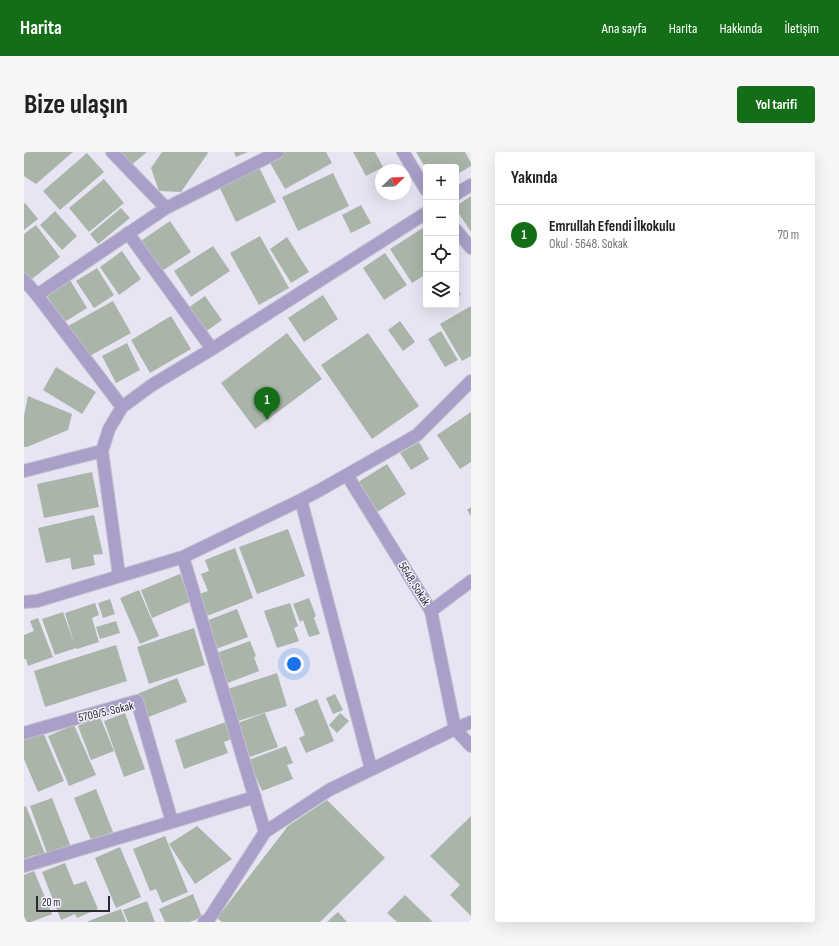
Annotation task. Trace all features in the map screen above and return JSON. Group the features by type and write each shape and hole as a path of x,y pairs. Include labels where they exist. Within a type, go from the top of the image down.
{"street":[{"path":"112,152 166,208"},
{"path":"37,295 166,208 278,152"},
{"path":"402,152 423,185"},
{"path":"459,192 471,185"},
{"path":"119,575 102,451 109,429 122,407 152,385 212,349 423,215"},
{"path":"128,233 212,349"},
{"path":"459,234 471,248"},
{"path":"24,280 122,407"},
{"path":"24,602 37,601 119,575 183,557 301,500 417,435 471,381"},
{"path":"24,471 102,451"},
{"name":"5648. Sokak","path":"347,475 431,611 455,729"},
{"path":"301,500 371,769"},
{"path":"183,557 265,832"},
{"path":"431,611 471,581"},
{"name":"5709/5. Sokak","path":"24,733 137,702 172,822"},
{"path":"208,921 265,832 329,790 471,722"},
{"path":"455,729 471,746"},
{"path":"24,866 254,797"}],"building":[{"path":"24,152 73,152 36,184 24,176"},
{"path":"116,152 147,152 129,167"},
{"path":"162,152 208,153 181,192 159,191 151,168"},
{"path":"234,152 248,152 236,157"},
{"path":"285,152 326,152 332,163 285,189 269,161"},
{"path":"353,152 375,152 381,164 375,164 375,171 366,176"},
{"path":"416,152 465,152 471,166 459,173 459,164 423,164"},
{"path":"87,153 104,172 60,210 43,191"},
{"path":"259,167 276,202 236,222 219,186"},
{"path":"333,173 349,206 298,231 282,197"},
{"path":"104,179 124,203 89,232 69,208"},
{"path":"471,196 471,232 459,214 459,204"},
{"path":"25,203 38,219 24,230 24,204"},
{"path":"361,205 371,223 351,233 342,215"},
{"path":"121,208 130,218 98,244 90,234"},
{"path":"55,211 77,236 62,250 40,225"},
{"path":"170,221 191,252 159,273 138,243"},
{"path":"36,225 60,257 28,282 24,277 24,234"},
{"path":"423,228 423,276 412,283 390,249"},
{"path":"260,236 289,288 259,305 230,253"},
{"path":"287,237 309,272 291,283 270,249"},
{"path":"213,246 230,271 191,297 174,271"},
{"path":"122,251 141,279 119,295 100,267"},
{"path":"385,253 407,285 384,300 363,268"},
{"path":"97,268 114,295 94,308 76,281"},
{"path":"70,280 87,308 63,323 46,294"},
{"path":"323,295 338,319 304,342 288,318"},
{"path":"205,296 222,320 204,333 188,308"},
{"path":"113,301 131,333 86,358 68,326"},
{"path":"471,306 471,356 462,361 440,324"},
{"path":"171,316 191,349 150,373 131,340"},
{"path":"400,321 415,342 403,351 388,330"},
{"path":"441,331 458,360 445,367 428,339"},
{"path":"287,333 322,379 255,429 221,383"},
{"path":"368,333 419,406 372,439 321,365"},
{"path":"127,343 140,370 116,383 102,356"},
{"path":"56,367 96,392 82,414 43,390"},
{"path":"28,396 72,414 68,430 24,447 24,416"},
{"path":"471,412 471,462 460,469 437,435"},
{"path":"419,442 429,459 411,470 400,453"},
{"path":"387,464 406,494 374,514 355,484"},
{"path":"92,472 99,507 44,518 37,484"},
{"path":"471,507 471,516 467,510"},
{"path":"94,515 103,554 93,555 95,565 72,570 70,558 46,563 38,528"},
{"path":"288,529 305,576 257,594 239,547"},
{"path":"235,548 253,598 207,616 199,594 208,591 201,574 209,571 205,560"},
{"path":"180,574 192,601 152,618 141,590"},
{"path":"139,590 159,636 140,644 120,598"},
{"path":"309,598 316,616 314,618 320,634 309,637 303,620 300,622 293,604"},
{"path":"110,599 115,614 103,618 98,603"},
{"path":"95,603 99,615 92,618 99,642 55,655 42,619 63,612 74,643 65,613"},
{"path":"290,603 298,626 294,628 299,641 277,648 264,611"},
{"path":"237,609 248,637 216,649 206,621"},
{"path":"38,618 53,657 28,666 26,659 24,659 24,635 34,631 30,621"},
{"path":"116,621 120,633 100,639 96,627"},
{"path":"194,628 205,665 149,684 137,647"},
{"path":"250,641 256,656 254,657 259,671 225,684 214,654"},
{"path":"116,645 127,681 45,707 34,671"},
{"path":"277,673 287,706 238,721 228,689"},
{"path":"177,678 187,702 146,718 137,694"},
{"path":"335,694 343,710 333,714 326,698"},
{"path":"317,699 334,741 306,753 299,738 305,735 294,709"},
{"path":"125,713 145,769 124,777 104,721"},
{"path":"265,713 278,747 250,757 238,723"},
{"path":"340,713 349,721 337,733 329,725"},
{"path":"100,717 114,751 91,760 78,726"},
{"path":"226,722 232,739 224,742 228,753 184,769 175,740"},
{"path":"74,725 96,775 69,786 48,736"},
{"path":"43,732 64,781 38,792 24,759 24,739"},
{"path":"286,746 293,763 287,765 293,779 262,791 249,760"},
{"path":"96,789 113,832 91,840 74,798"},
{"path":"52,798 71,847 48,856 30,806"},
{"path":"327,800 385,858 320,922 222,922 217,918 288,826"},
{"path":"26,806 45,854 37,857 35,855 24,859 24,807"},
{"path":"471,816 471,916 450,895 460,885 430,856"},
{"path":"197,826 232,859 195,884 169,844"},
{"path":"165,836 188,892 162,903 156,889 150,891 133,849"},
{"path":"120,847 141,897 116,908 95,858"},
{"path":"65,863 74,885 86,881 98,909 77,918 75,914 61,920 42,872"},
{"path":"34,871 52,914 31,922 27,922 24,916 24,875"},
{"path":"193,894 202,917 190,922 165,922 159,909"},
{"path":"405,895 433,922 397,922 387,913"},
{"path":"147,901 155,922 128,922 123,910"},
{"path":"121,909 126,922 87,922 91,920"},
{"path":"338,912 347,922 327,922"}],"place":[{"name":"Emrullah Efendi İlkokulu","path":"267,420"}]}
